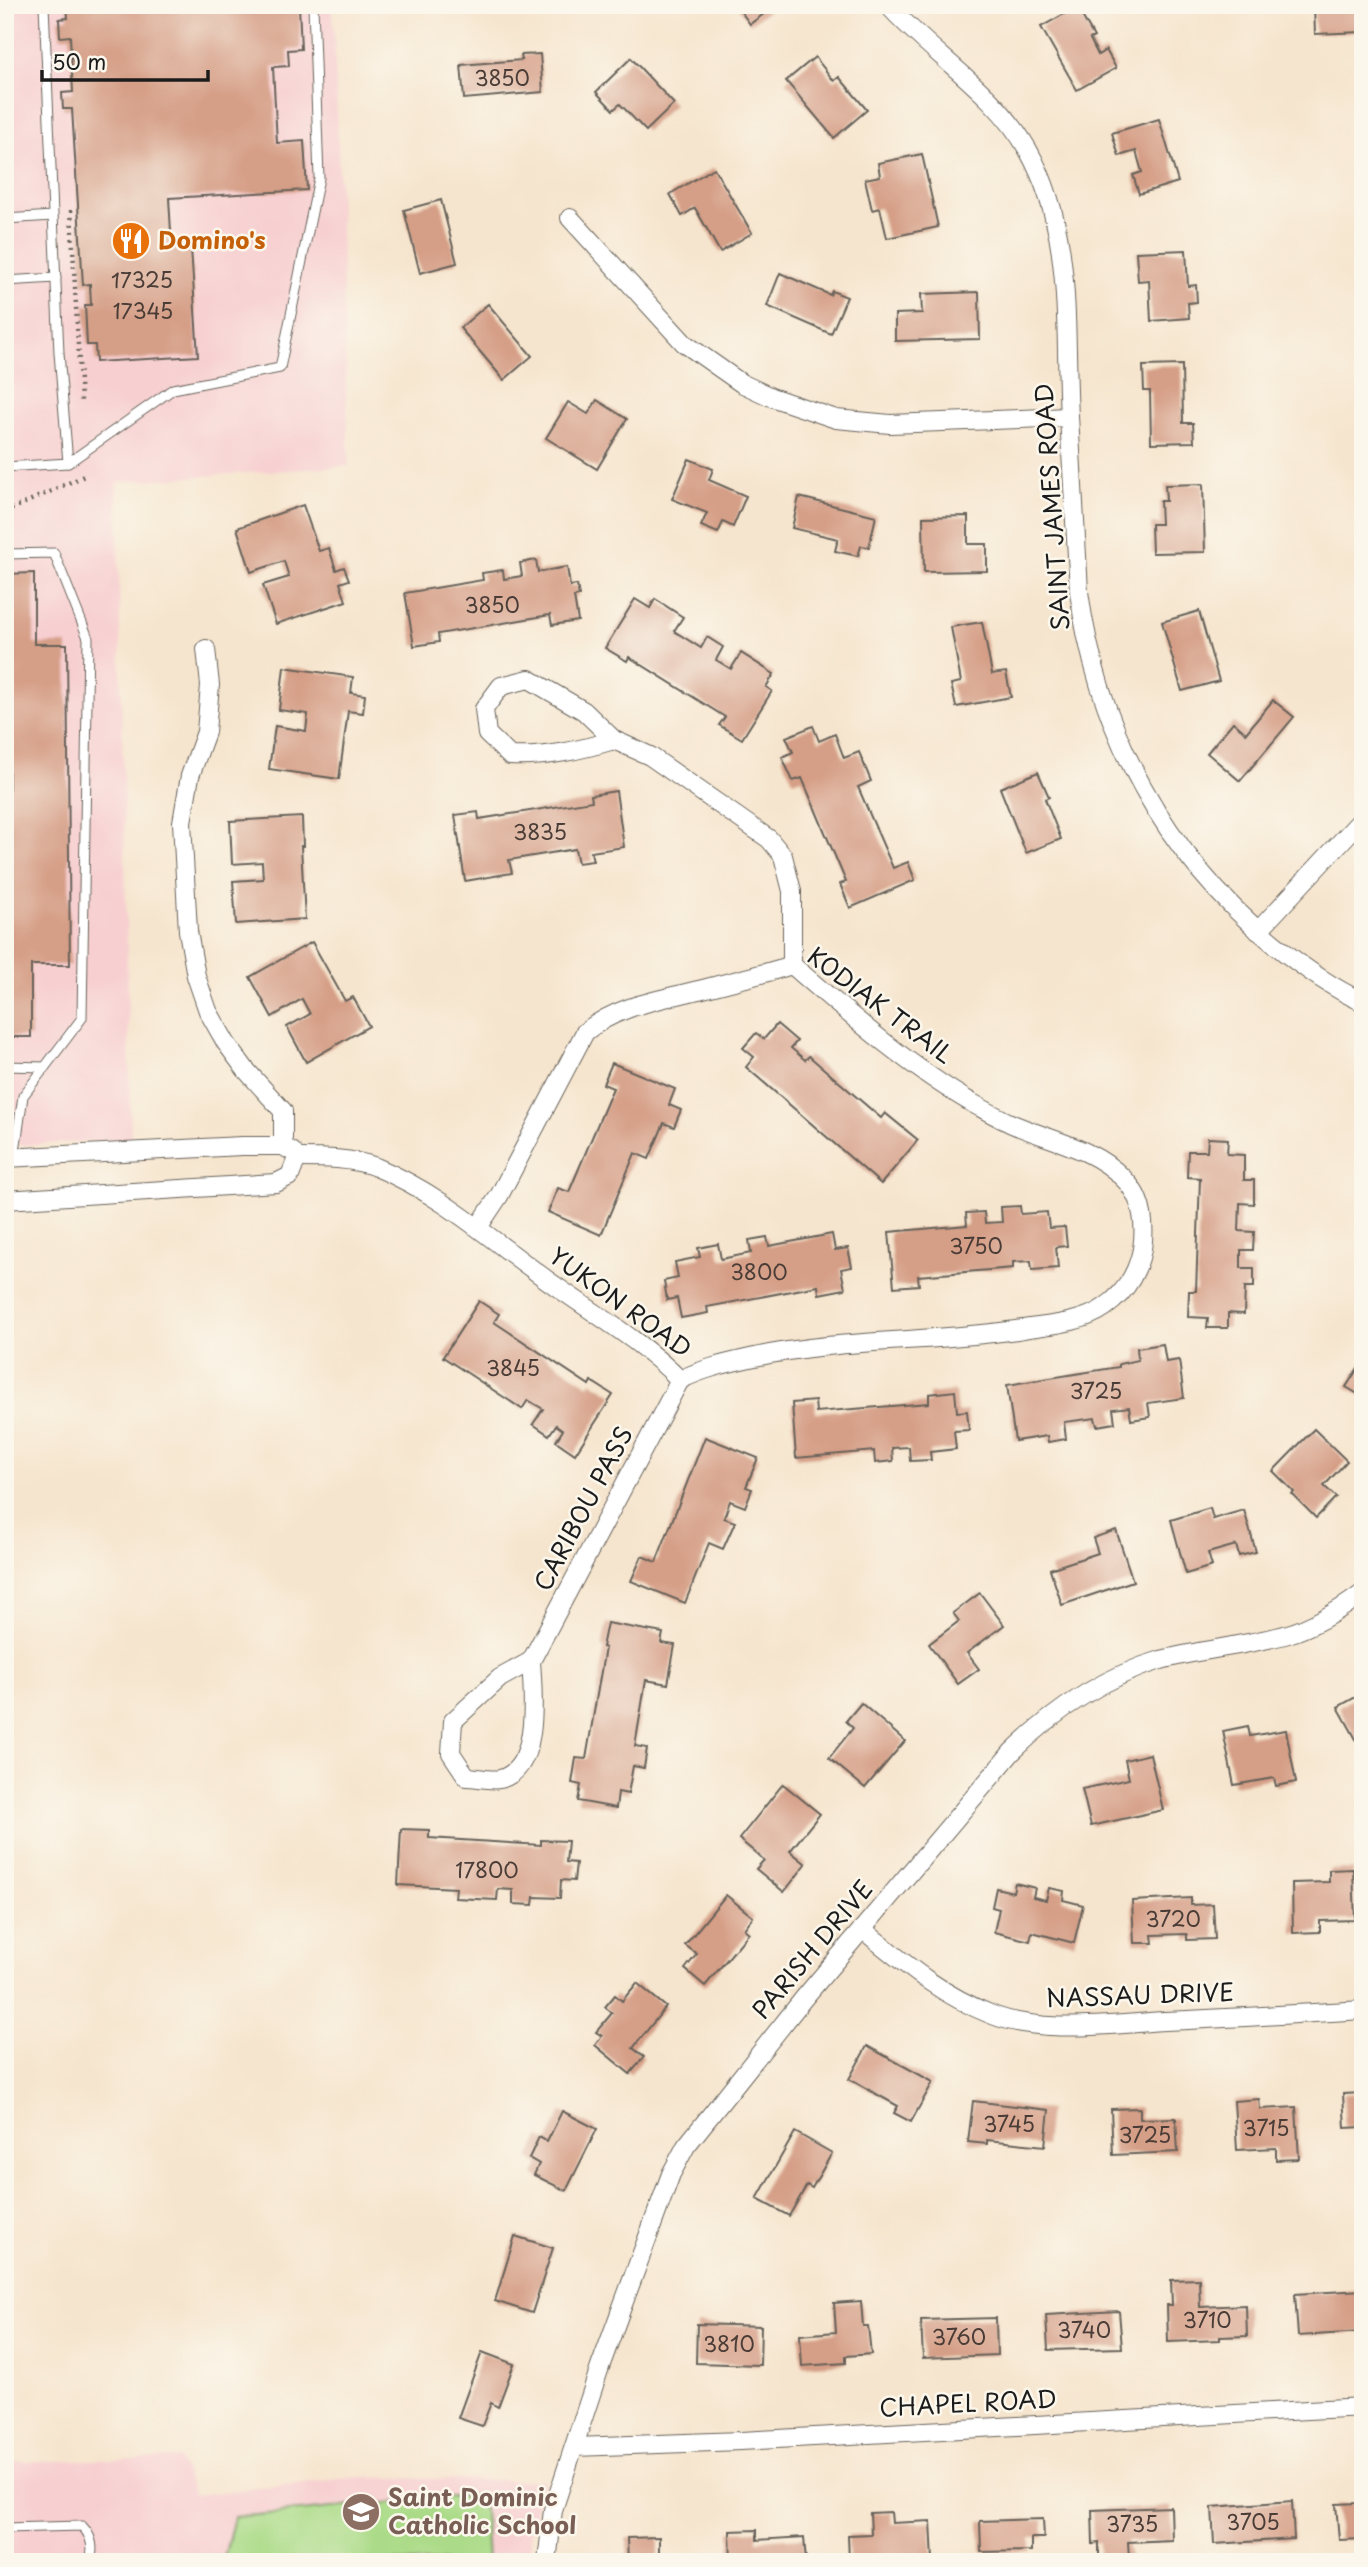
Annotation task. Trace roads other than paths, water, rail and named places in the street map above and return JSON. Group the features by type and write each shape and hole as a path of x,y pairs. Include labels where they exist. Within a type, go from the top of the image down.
{"street":[{"name":"SAINT JAMES ROAD","path":"888,5 912,32 999,111 1027,149 1042,178 1054,212 1065,284 1079,592 1084,627 1104,703 1125,754 1145,795 1204,878 1258,931 1304,968 1363,1002"},
{"path":"570,218 684,343 741,383 771,397 836,419 890,424 1069,418"},
{"path":"206,649 210,685 206,732 190,775 182,822 188,931 196,976 208,1011 226,1043 246,1070 283,1111 283,1146"},
{"path":"614,740 579,750 528,757 510,756 486,734 484,709 501,685 529,679 584,710 614,740 650,756 769,839 783,856 792,891 792,965"},
{"path":"1258,931 1363,818"},
{"name":"KODIAK TRAIL","path":"479,1226 499,1196 585,1032 601,1019 627,1007 763,975 792,965 931,1077 1010,1123 1103,1161 1137,1193 1142,1213 1143,1236"},
{"path":"5,1200 275,1183 290,1176 297,1158 290,1149 283,1146 242,1146 10,1158"},
{"name":"YUKON ROAD","path":"297,1158 332,1158 374,1166 412,1185 479,1226 520,1260 658,1358 680,1380 702,1369 799,1348 1002,1332 1079,1318 1104,1308 1121,1293 1135,1274 1142,1257 1143,1236"},
{"name":"CARIBOU PASS","path":"531,1661 680,1380"},
{"name":"PARISH DRIVE","path":"547,2562 553,2510 600,2367 671,2174 686,2146 862,1929 1012,1752 1067,1704 1117,1676 1158,1661 1290,1634 1317,1622 1363,1593"},
{"path":"531,1661 533,1700 528,1751 516,1770 499,1779 467,1777 450,1753 453,1721 500,1678 531,1661"},
{"name":"NASSAU DRIVE","path":"862,1929 942,1992 992,2015 1018,2022 1051,2026 1363,2010"},
{"name":"CHAPEL ROAD","path":"575,2446 741,2441 1363,2407"}],"lane":[{"path":"44,5 56,278 68,463"},
{"path":"5,467 68,463 173,389 280,368 319,178 313,5"},
{"path":"5,219 53,216"},
{"path":"5,281 56,278"},
{"path":"5,554 54,553 89,638 82,1018 23,1096 10,1158"},
{"path":"5,1066 45,1067"},
{"path":"5,2528 82,2526 90,2535 90,2562"}],"place":[{"name":"Domino's","path":"131,241"},
{"name":"Saint Dominic Catholic School","path":"361,2512"}]}
